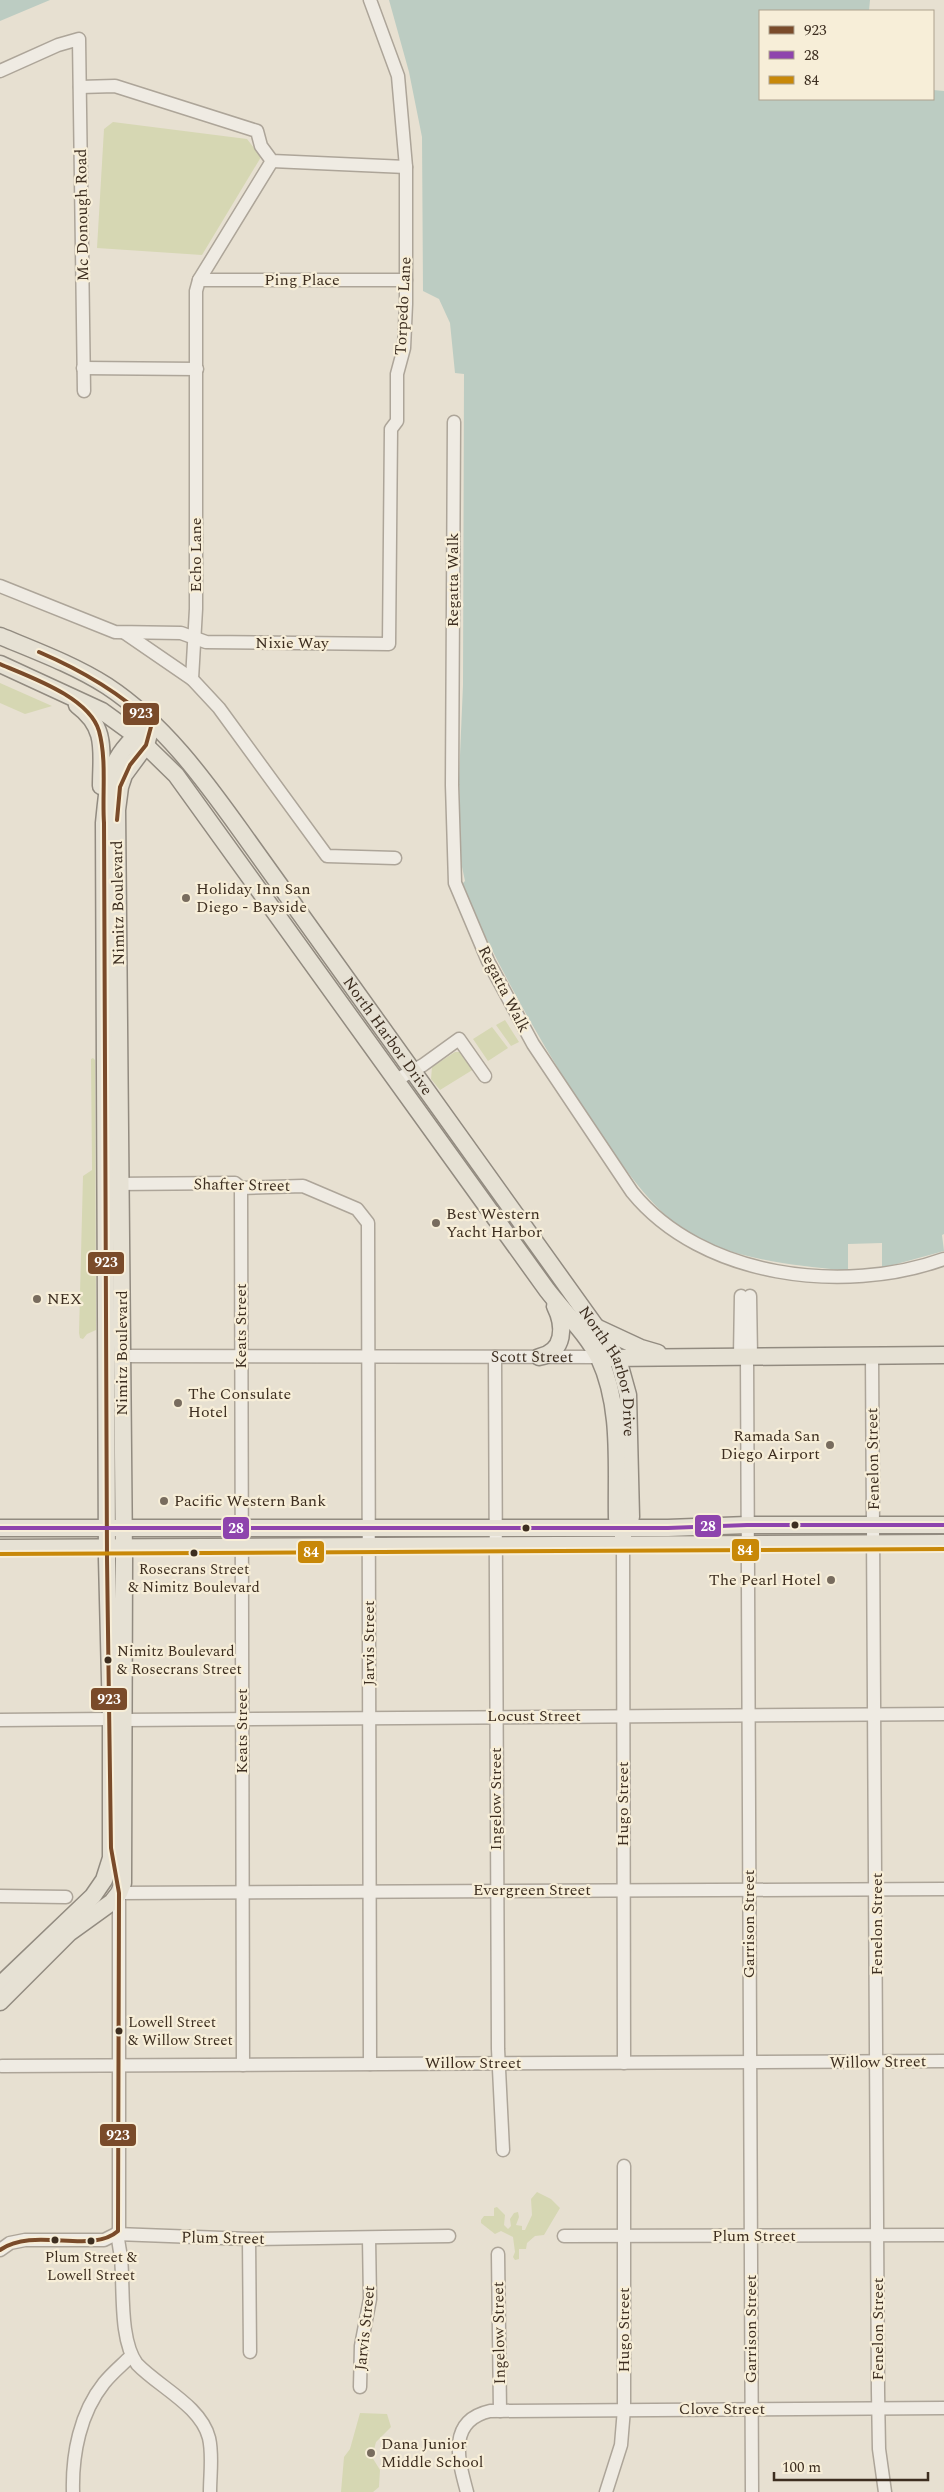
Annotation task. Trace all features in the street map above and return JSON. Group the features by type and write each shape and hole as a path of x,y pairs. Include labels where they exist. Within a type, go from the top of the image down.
{"main road":[{"name":"North Harbor Drive","path":"0,636 58,660 96,680 131,703 204,780 596,1327 618,1359 628,1395 631,1438 631,1517 623,1526"},
{"name":"North Harbor Drive","path":"0,664 58,689 102,711 141,740 166,764 192,796 598,1357 605,1375 614,1419 617,1518 623,1526 623,1544"},
{"path":"58,689 89,714 99,728 104,823"},
{"name":"Nimitz Boulevard","path":"119,1892 123,1883 125,1851 107,1547 116,1528 121,1356 113,1184 117,810 120,787 124,776 141,740 152,723"},
{"name":"Nimitz Boulevard","path":"0,1985 93,1896 107,1872 111,1848 124,1547 116,1528 113,1184 104,823 107,785 111,772 120,754 141,740"},
{"path":"539,1357 547,1355 555,1349 562,1335 561,1320 548,1290"},
{"path":"596,1327 641,1348 680,1357"},
{"name":"Scott Street","path":"598,1357 618,1359 944,1355"},
{"path":"0,1528 623,1526 668,1528 747,1525 944,1525"},
{"path":"0,1548 944,1543"},
{"path":"0,2002 63,1939 107,1906 119,1892 111,1848"}],"street":[{"name":"Torpedo Lane","path":"370,0 398,76 406,167 404,348 396,374 397,421 391,428 389,644"},
{"name":"Mc Donough Road","path":"0,71 58,45 79,39 84,391"},
{"path":"80,86 115,86 257,131 261,146 272,162 406,167"},
{"name":"Echo Lane","path":"192,679 195,638 197,370 195,310 199,280 272,162"},
{"name":"Ping Place","path":"199,280 406,280"},
{"path":"84,368 197,370"},
{"name":"Regatta Walk","path":"454,422 452,785 455,883 488,961 533,1044 632,1192 645,1208 692,1243 734,1261 815,1276 892,1273 944,1259"},
{"path":"0,586 120,633 192,679 220,708 327,856 395,858"},
{"name":"Nixie Way","path":"120,633 181,633 206,642 389,644"},
{"path":"396,1080 459,1039 486,1076"},
{"name":"Shafter Street","path":"113,1184 235,1183 241,1188 303,1186 357,1209 368,1223"},
{"name":"Keats Street","path":"241,1188 242,2065"},
{"name":"Jarvis Street","path":"368,1223 370,2064"},
{"name":"Garrison Street","path":"746,1296 752,2492"},
{"name":"Fenelon Street","path":"872,1355 878,2062 878,2408 880,2465 885,2492"},
{"name":"Scott Street","path":"121,1356 598,1357"},
{"name":"Ingelow Street","path":"495,1357 496,1890 498,2063 503,2150"},
{"name":"Hugo Street","path":"623,1544 624,2063"},
{"name":"Locust Street","path":"0,1720 242,1720 368,1717 944,1714"},
{"name":"Evergreen Street","path":"119,1892 944,1889"},
{"path":"119,1892 117,2066 119,2228 116,2234 121,2258 123,2306 131,2356 146,2373 191,2409 204,2425 210,2448 210,2492"},
{"path":"0,1896 66,1897"},
{"name":"Willow Street","path":"2,2066 944,2061"},
{"name":"Hugo Street","path":"606,2492 620,2445 624,2409 624,2166"},
{"name":"Plum Street","path":"0,2249 10,2243 21,2240 104,2240 116,2234 249,2239 449,2236"},
{"name":"Plum Street","path":"564,2236 944,2235"},
{"name":"Jarvis Street","path":"360,2387 361,2346 370,2299 369,2238"},
{"path":"249,2239 250,2352"},
{"name":"Ingelow Street","path":"498,2254 500,2411"},
{"path":"73,2492 75,2451 89,2410 105,2381 131,2356"},
{"name":"Clove Street","path":"467,2492 458,2455 459,2439 466,2426 475,2417 485,2412 624,2409 944,2408"}],"green space":[{"path":"113,122 247,139 261,157 202,255 97,248 104,129"},
{"path":"0,683 52,706 25,714 0,703"},
{"path":"505,1020 519,1042 511,1046 496,1025"},
{"path":"492,1027 508,1048 488,1061 473,1039"},
{"path":"455,1052 461,1052 474,1069 440,1090 431,1079 432,1067"},
{"path":"91,1059 95,1060 96,1330 87,1334 83,1339 80,1338 79,1333 83,1176 92,1170"},
{"path":"537,2192 551,2199 560,2208 544,2235 535,2236 527,2243 526,2249 519,2249 519,2259 515,2260 513,2257 515,2252 513,2237 501,2231 495,2234 481,2223 481,2220 484,2216 494,2216 494,2208 497,2207 505,2215 504,2225 508,2229 511,2226 510,2219 514,2213 518,2212 519,2217 516,2225 522,2226 522,2230 525,2230 532,2215 531,2199"},
{"name":"Dana Junior Middle School","path":"360,2413 387,2414 391,2427 376,2442 372,2457 380,2470 379,2487 373,2492 341,2492 344,2457 350,2449"}],"shaded area":[{"path":"0,0 50,0 0,21"},
{"path":"389,0 870,0 869,10 759,10 759,100 934,100 934,90 944,91 944,1234 942,1235 944,1251 882,1268 882,1243 848,1244 848,1270 801,1266 758,1258 718,1247 700,1239 671,1220 629,1174 562,1075 526,1014 492,950 461,885 465,881 461,862 459,779 463,685 464,374 455,373 450,323 439,299 423,291 422,137 409,72"}],"transit line":[{"name":"923","path":"39,652 70,666 99,683 126,701 152,723 146,745 130,765 120,787 117,820"},
{"name":"923","path":"0,664 42,682 71,698 84,708 93,719 99,731 103,754 107,1559 111,1848 119,1893 118,2231 107,2238 93,2241 29,2240 14,2243 0,2250"},
{"name":"28","path":"0,1528 668,1528 747,1525 944,1525"},
{"name":"84","path":"0,1554 944,1549"}],"place":[{"name":"Holiday Inn San Diego - Bayside","path":"186,898"},
{"name":"Best Western Yacht Harbor","path":"436,1223"},
{"name":"NEX","path":"37,1299"},
{"name":"The Consulate Hotel","path":"178,1403"},
{"name":"Ramada San Diego Airport","path":"830,1445"},
{"name":"Pacific Western Bank","path":"164,1501"},
{"name":"Rosecrans Street & Nimitz Boulevard","path":"194,1553"},
{"name":"The Pearl Hotel","path":"831,1580"},
{"name":"Nimitz Boulevard & Rosecrans Street","path":"108,1660"},
{"name":"Lowell Street & Willow Street","path":"119,2031"},
{"name":"Plum Street & Lowell Street","path":"91,2241"},
{"name":"Dana Junior Middle School","path":"371,2453"}]}
